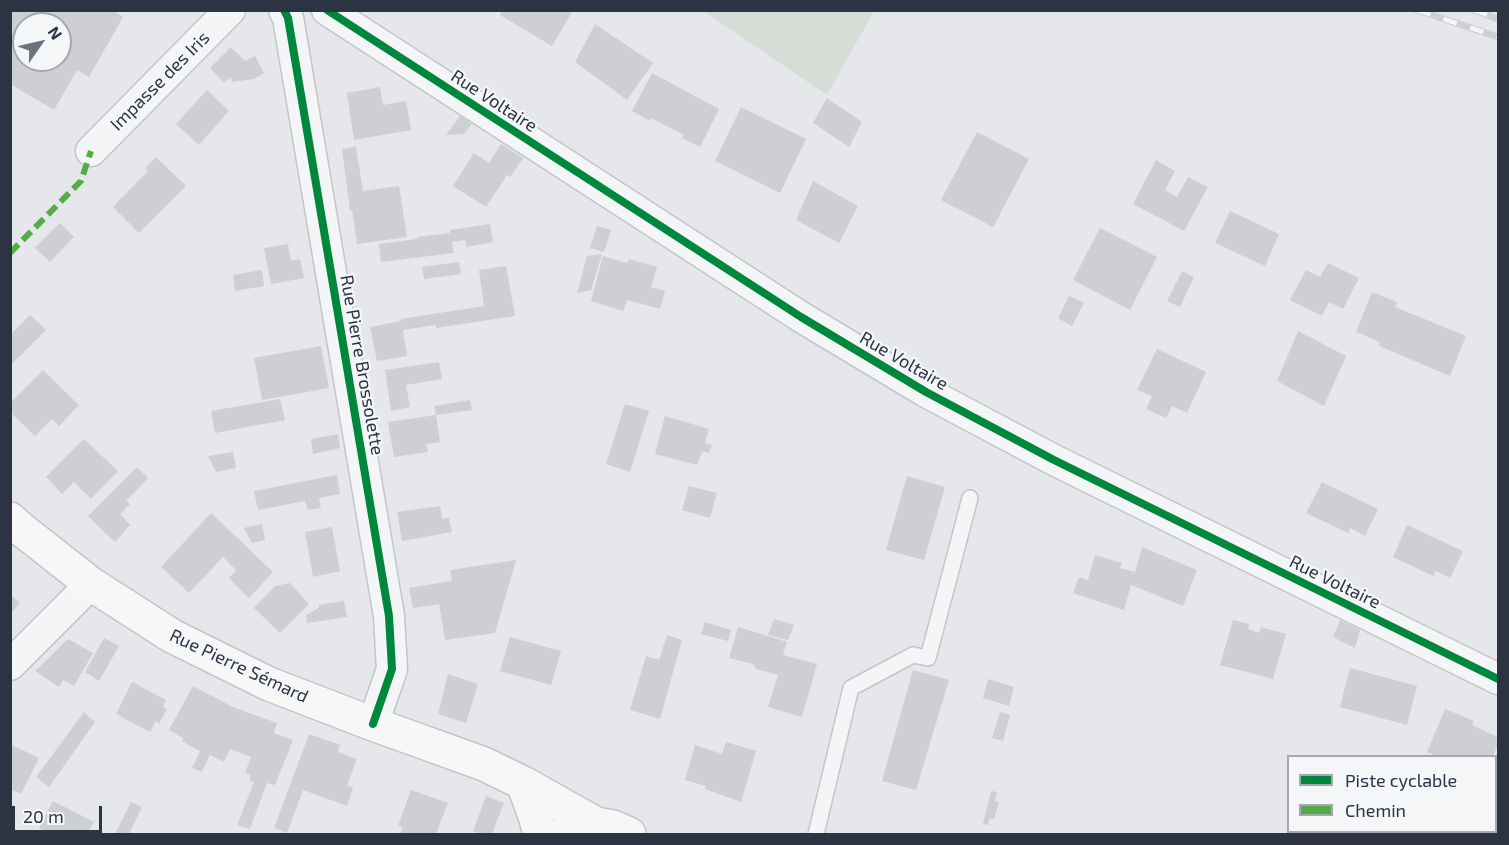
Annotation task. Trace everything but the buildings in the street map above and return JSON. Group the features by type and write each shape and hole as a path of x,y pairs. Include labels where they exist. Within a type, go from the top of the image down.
{"main road":[{"name":"Rue Pierre Sémard","path":"10,519 91,584 172,636 258,679 484,764 524,783 596,824 613,827 629,834"},
{"path":"524,783 540,834"},
{"path":"563,834 580,826 596,824"}],"street":[{"name":"Impasse des Iris","path":"90,151 230,10"},
{"name":"Rue Pierre Brossolette","path":"284,10 288,18 388,616 392,669 373,724"},
{"name":"Rue Voltaire","path":"327,10 801,317 926,392 1054,460 1498,679"},
{"path":"10,665 91,584"}],"lane":[{"path":"816,834 851,688 914,655 928,658 970,498"}],"shaded area":[{"path":"703,11 874,11 827,95"}],"railway":[{"path":"1417,10 1498,37"},
{"path":"1474,10 1498,19"}],"marked path":[{"path":"10,253 81,181 91,151"}],"cycle path":[{"path":"284,10 288,18 389,616 392,669 373,724"},
{"path":"327,10 801,317 926,392 1054,460 1498,679"}]}
